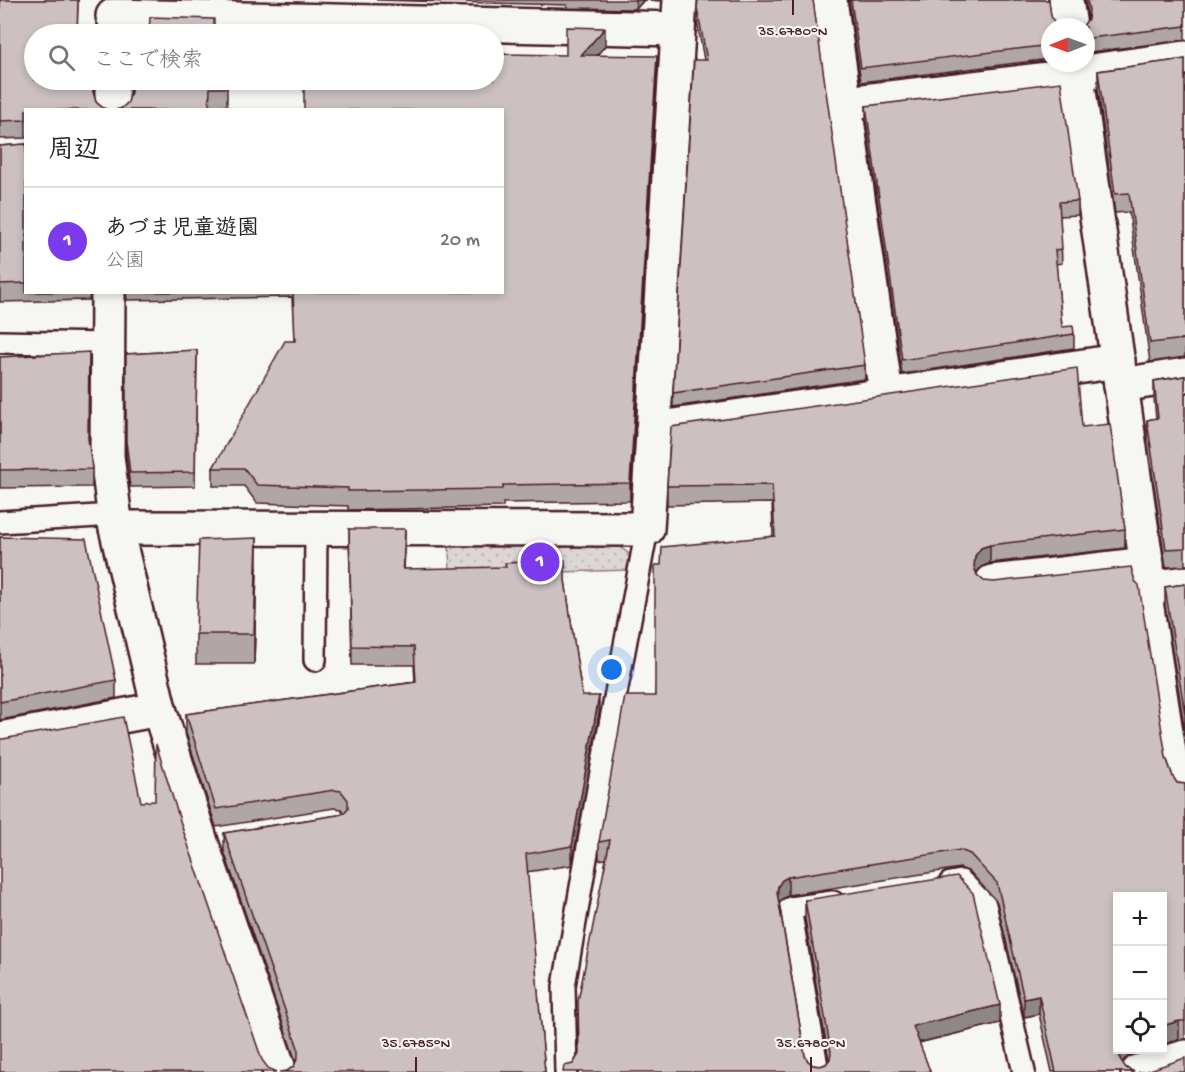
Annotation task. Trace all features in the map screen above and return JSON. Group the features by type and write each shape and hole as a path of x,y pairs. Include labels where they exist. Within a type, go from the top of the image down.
{"street":[{"path":"831,0 886,394"},
{"path":"1066,0 1069,18"},
{"path":"113,17 678,14 647,530 316,529 115,522"},
{"path":"1095,66 1185,58"},
{"path":"847,103 1057,78 1068,72"},
{"path":"1077,72 1149,576"},
{"path":"112,90 112,108"},
{"path":"108,294 107,456 115,522 159,709 213,840 280,1072"},
{"path":"653,429 886,394 1119,373 1185,375"},
{"path":"992,582 1149,576 1185,583"},
{"path":"0,739 159,709"},
{"path":"1138,1072 1185,1057"}],"lane":[{"path":"0,342 107,344"},
{"path":"0,522 115,522"},
{"path":"315,660 316,529"},
{"path":"566,1072 564,986 599,783 647,530"},
{"path":"1149,576 1183,777"},
{"path":"927,887 961,882 985,905 1024,1072"},
{"path":"818,1072 790,908 847,899"}],"shaded area":[{"path":"615,543 629,554 631,570 450,575 449,545"}],"building":[{"path":"0,0 78,0 77,24 24,24 24,90 93,90 96,102 103,108 24,108 24,120 0,121"},
{"path":"698,0 813,0 865,365 673,393 694,60 707,60 697,8"},
{"path":"851,0 1049,0 1052,18 1041,18 1041,46 861,68"},
{"path":"1087,0 1185,0 1185,26 1095,37 1095,18 1088,18"},
{"path":"150,17 214,19 214,24 150,24"},
{"path":"566,27 605,28 581,55 657,56 630,483 503,485 503,489 348,491 348,488 257,485 244,468 213,468 285,341 295,341 293,294 504,294 504,108 304,108 304,90 504,90 504,54 566,55"},
{"path":"1185,59 1185,339 1150,343 1129,193 1115,194 1098,71"},
{"path":"1061,82 1078,201 1059,202 1062,249 1055,250 1062,327 1073,326 1074,334 902,360 866,106"},
{"path":"131,90 210,90 209,108 122,108 128,102"},
{"path":"24,144 24,283 0,284 0,146"},
{"path":"197,350 195,472 130,473 126,441 126,354"},
{"path":"89,352 88,438 92,469 0,470 0,357"},
{"path":"1077,368 1082,427 1110,424 1125,529 990,545 981,548 975,556 974,567 977,575 984,581 994,582 1131,567 1135,581 1139,585 1166,757 1177,783 1185,784 1185,1021 1167,1025 1167,892 1113,892 1113,1054 1120,1054 1120,1059 1126,1068 1134,1072 1056,1072 1039,996 1024,999 997,883 970,854 960,850 788,877 782,880 777,892 805,1056 813,1065 820,1066 826,1064 830,1059 831,1052 805,900 957,876 973,893 1000,1005 913,1026 930,1071 563,1072 564,1066 573,1064 579,1054 578,1001 610,840 599,842 625,696 655,696 655,565 661,565 662,547 775,536 772,485 667,486 671,427"},
{"path":"1185,376 1185,548 1166,549 1147,420 1158,418 1154,381"},
{"path":"349,529 405,529 403,569 506,567 505,563 565,560 565,580 582,696 599,696 572,846 526,854 545,1072 279,1072 287,1071 294,1066 298,1057 298,1048 224,833 338,815 344,813 348,808 348,800 341,791 334,790 216,809 186,714 416,682 414,647 352,646"},
{"path":"0,537 86,539 116,680 0,702"},
{"path":"257,538 254,634 196,634 199,540"},
{"path":"1185,584 1185,714 1165,587"},
{"path":"123,717 141,802 155,801 156,744 262,1060 268,1068 276,1072 0,1072 0,739"},
{"path":"1185,1058 1185,1072 1144,1072"}],"place":[{"name":"あづま児童遊園","path":"540,562"}]}
